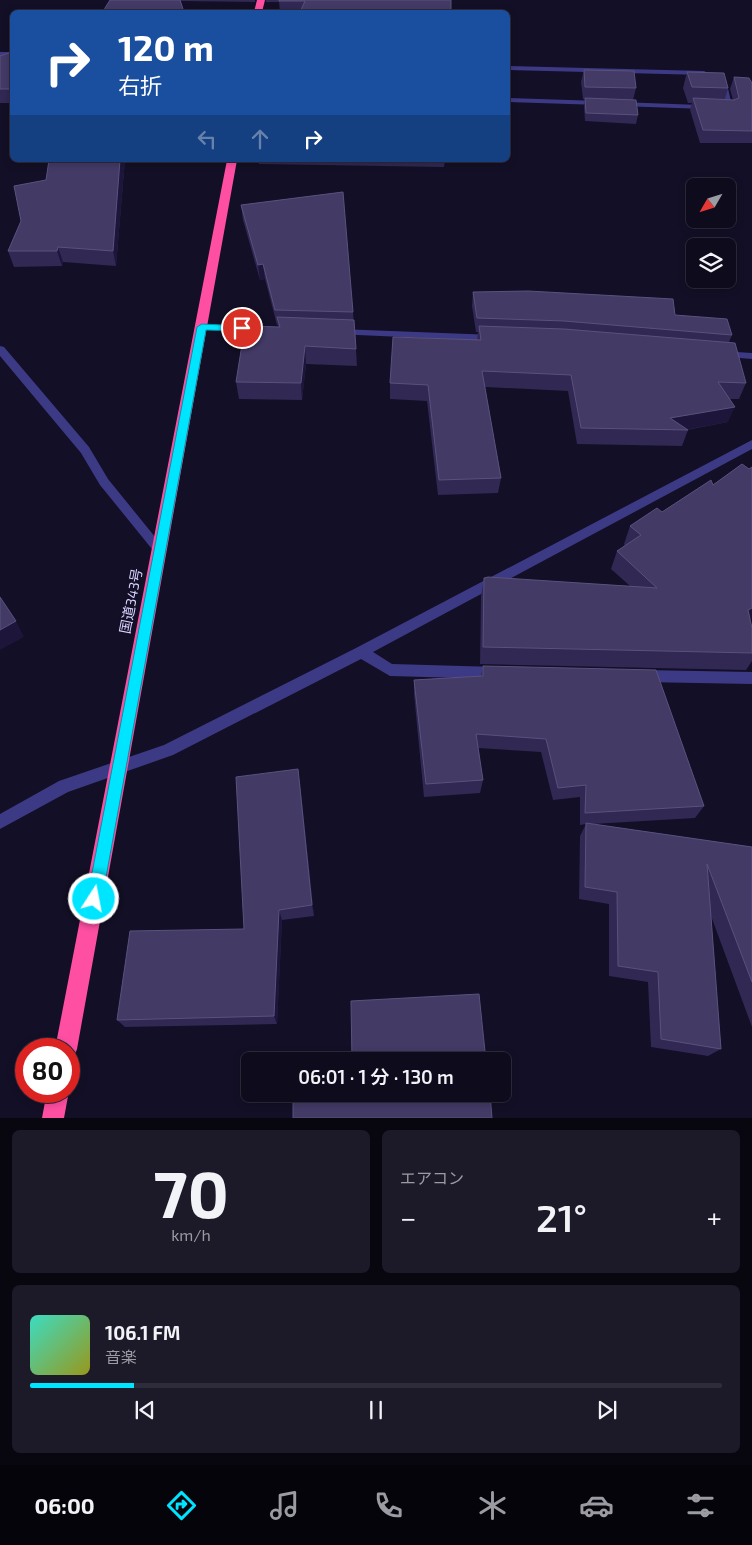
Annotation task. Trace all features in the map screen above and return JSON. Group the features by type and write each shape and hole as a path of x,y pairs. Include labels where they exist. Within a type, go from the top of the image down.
{"highway":[{"name":"国道343号","path":"68,1038 232,162"},
{"path":"53,1118 56,1103"}],"street":[{"path":"510,68 711,73"},
{"path":"614,104 730,108 720,74"},
{"path":"510,100 604,103"},
{"path":"202,327 272,330"},
{"path":"332,332 501,338"},
{"path":"0,349 85,450 104,482 160,551"},
{"path":"714,353 752,356"},
{"path":"0,822 64,786 168,750 361,652 752,444"},
{"path":"361,652 390,670 508,673"},
{"path":"625,675 752,678"}],"building":[{"path":"110,0 180,0 183,10 104,10"},
{"path":"451,0 451,10 301,10 305,1 279,1"},
{"path":"10,53 10,89 0,89 0,56"},
{"path":"584,70 634,71 636,88 585,87"},
{"path":"687,72 724,73 728,88 692,87"},
{"path":"734,77 749,78 752,83 752,131 703,130 693,98 734,100 739,98"},
{"path":"585,98 636,100 638,115 586,113"},
{"path":"49,162 120,162 113,251 58,247 57,251 8,251 21,221 14,186 46,180"},
{"path":"343,192 353,312 275,310 263,264 258,265 241,205"},
{"path":"528,291 673,299 675,315 727,319 732,335 564,321 477,318 473,292"},
{"path":"277,317 354,320 356,349 305,346 301,383 236,382 245,326 280,327"},
{"path":"479,326 564,329 735,343 746,383 718,382 735,407 670,418 688,430 581,428 571,375 482,371 501,478 439,480 428,385 390,383 393,337 481,340"},
{"path":"742,464 749,469 752,467 752,608 748,610 752,628 752,653 483,647 484,578 657,588 617,551 641,535 630,526 657,508 662,512 711,480 713,485"},
{"path":"0,597 16,621 0,630"},
{"path":"483,666 656,670 704,806 585,813 586,785 558,788 546,739 476,734 483,780 426,784 414,680 483,676"},
{"path":"298,769 312,905 279,910 274,1016 117,1020 130,931 244,929 236,777"},
{"path":"586,823 752,847 752,982 707,864 721,1049 661,1039 658,972 618,966 617,892 585,887"},
{"path":"479,994 485,1052 352,1052 351,1001"},
{"path":"293,1102 491,1102 492,1118 293,1118"}],"route":[{"path":"94,899 202,327 242,328"}]}
